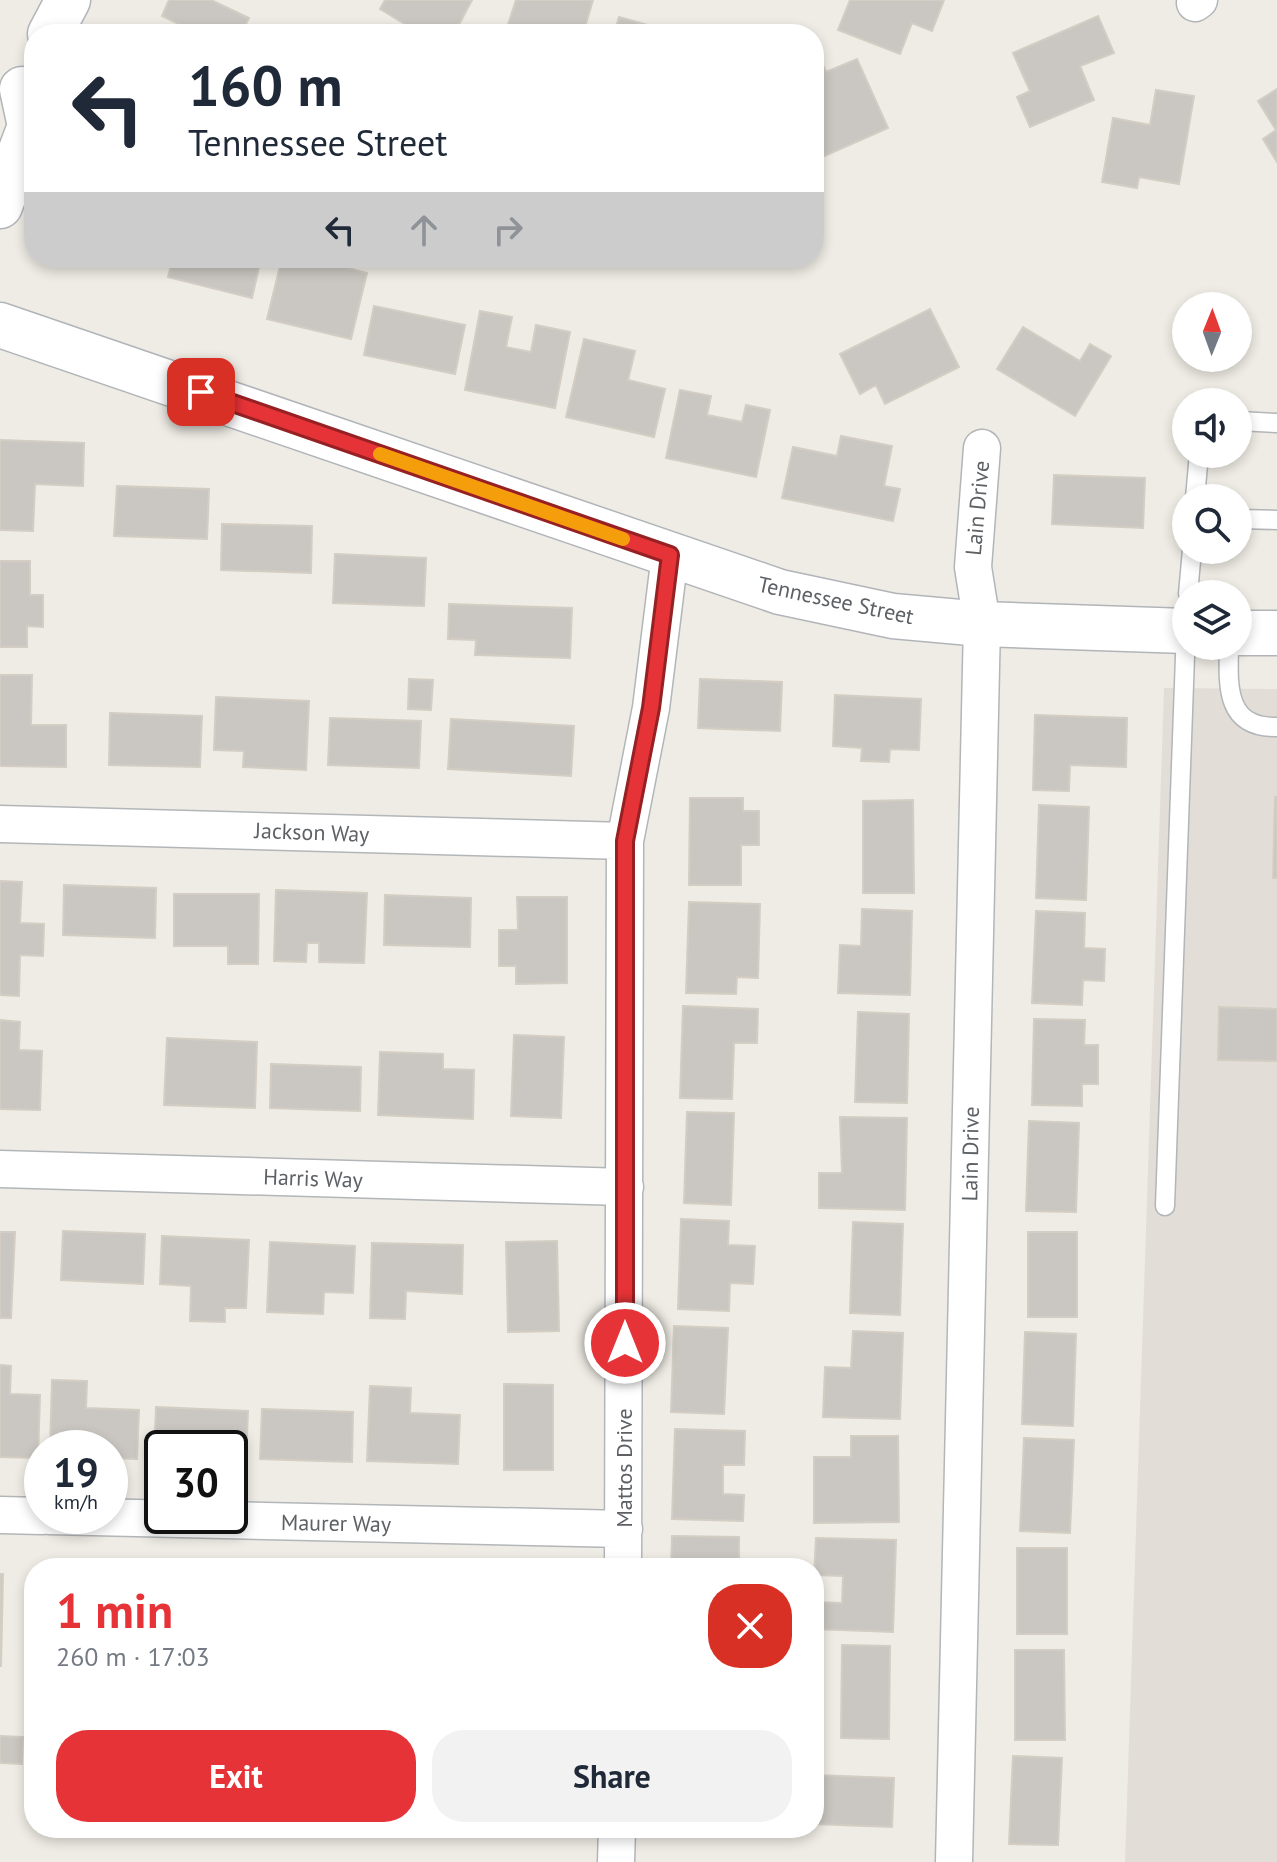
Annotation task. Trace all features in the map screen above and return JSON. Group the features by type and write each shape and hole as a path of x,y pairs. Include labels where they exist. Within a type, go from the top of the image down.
{"main road":[{"path":"55,24 68,0"},
{"path":"0,206 24,142"},
{"name":"Tennessee Street","path":"0,325 780,592 893,616 982,624 1172,630"},
{"path":"1252,633 1277,633"}],"street":[{"name":"Lain Drive","path":"954,1862 982,624 973,567 982,448"},
{"name":"Mattos Drive","path":"623,1558 625,841 651,708 670,555"},
{"name":"Jackson Way","path":"0,824 625,841"},
{"name":"Harris Way","path":"0,1169 625,1187"},
{"path":"0,1515 24,1516"},
{"name":"Maurer Way","path":"128,1518 624,1529"},
{"path":"616,1862 617,1838"}],"lane":[{"path":"1252,422 1277,423"},
{"path":"1252,519 1277,520"},
{"path":"1165,1206 1185,660"},
{"path":"1229,660 1228,691 1240,716 1261,728 1277,727"}],"shaded area":[{"path":"1164,688 1277,689 1277,1862 1125,1862"}],"building":[{"path":"169,0 211,0 249,18 246,24 179,24 162,16"},
{"path":"385,0 472,0 459,24 405,24 380,9"},
{"path":"516,0 593,0 586,24 508,24"},
{"path":"850,0 944,0 932,31 912,23 900,54 838,30"},
{"path":"1098,16 1114,53 1080,66 1094,100 1030,127 1017,97 1030,91 1013,53"},
{"path":"619,17 644,24 617,24"},
{"path":"857,59 888,128 824,156 824,67 826,72"},
{"path":"1277,89 1277,162 1263,139 1276,130 1258,101"},
{"path":"1156,90 1194,96 1179,184 1139,177 1137,188 1102,182 1113,118 1150,125"},
{"path":"170,268 259,268 252,298 168,277"},
{"path":"280,268 347,268 367,273 351,339 267,319"},
{"path":"374,306 465,325 455,374 364,355"},
{"path":"930,309 959,367 885,404 876,385 860,394 840,354"},
{"path":"480,311 512,317 506,347 531,352 536,325 570,332 555,408 465,390"},
{"path":"1023,327 1080,361 1090,344 1111,356 1075,416 997,369"},
{"path":"584,339 635,351 628,380 665,389 654,437 566,417"},
{"path":"680,390 711,396 707,415 742,422 746,405 770,410 756,477 666,458"},
{"path":"841,436 892,446 884,486 900,489 893,521 782,498 793,447 837,456"},
{"path":"0,440 84,443 83,486 35,484 33,531 0,530"},
{"path":"1054,475 1145,478 1143,528 1052,524"},
{"path":"117,486 209,489 207,539 114,536"},
{"path":"222,524 312,526 311,573 221,570"},
{"path":"335,554 426,558 424,606 333,603"},
{"path":"0,561 30,561 30,595 43,595 43,627 27,626 27,647 0,647"},
{"path":"449,604 572,608 570,658 475,655 476,640 448,639"},
{"path":"0,675 32,675 31,725 66,725 66,767 0,766"},
{"path":"409,679 433,680 431,710 408,709"},
{"path":"700,679 782,682 780,731 698,728"},
{"path":"835,695 921,699 919,750 890,749 889,762 861,761 862,748 833,746"},
{"path":"216,697 309,701 306,770 243,767 244,751 214,750"},
{"path":"110,713 202,716 200,767 109,765"},
{"path":"1035,715 1127,718 1126,767 1070,765 1069,791 1033,790"},
{"path":"330,718 421,721 419,768 328,765"},
{"path":"451,719 574,726 571,776 448,769"},
{"path":"1275,797 1277,878 1273,878"},
{"path":"690,798 743,798 743,811 759,811 759,845 741,845 741,885 689,885"},
{"path":"913,800 914,893 863,893 863,801"},
{"path":"1039,805 1089,807 1086,900 1036,898"},
{"path":"0,881 22,882 20,923 44,924 43,956 20,955 19,996 0,995"},
{"path":"64,885 156,888 155,938 63,935"},
{"path":"276,890 367,893 364,963 319,962 319,943 307,943 306,962 274,961"},
{"path":"174,894 259,894 258,964 228,964 228,946 174,946"},
{"path":"385,895 471,898 470,947 384,945"},
{"path":"517,897 567,897 567,983 516,984 516,966 499,966 499,930 518,930"},
{"path":"689,902 760,904 758,978 737,977 736,994 686,993"},
{"path":"862,909 912,911 910,995 838,993 840,945 861,946"},
{"path":"1036,911 1085,913 1084,948 1105,949 1104,981 1083,980 1082,1005 1032,1003"},
{"path":"683,1006 758,1009 757,1043 734,1043 732,1099 680,1098"},
{"path":"1219,1007 1277,1009 1277,1061 1218,1060"},
{"path":"858,1012 909,1014 907,1103 855,1102"},
{"path":"1034,1019 1085,1020 1084,1045 1098,1045 1098,1084 1082,1084 1082,1106 1032,1105"},
{"path":"0,1020 20,1022 19,1050 42,1051 40,1110 0,1109"},
{"path":"514,1035 564,1037 561,1118 511,1116"},
{"path":"167,1038 257,1042 255,1108 164,1105"},
{"path":"380,1052 443,1054 443,1069 474,1070 473,1119 378,1115"},
{"path":"271,1064 361,1067 360,1111 270,1108"},
{"path":"687,1112 734,1113 731,1205 684,1203"},
{"path":"840,1117 907,1118 905,1210 819,1208 819,1173 842,1173"},
{"path":"1029,1121 1079,1123 1076,1212 1026,1211"},
{"path":"681,1219 729,1221 728,1245 755,1246 753,1284 730,1283 729,1311 678,1309"},
{"path":"853,1222 903,1224 900,1315 850,1313"},
{"path":"63,1231 145,1234 143,1284 61,1280"},
{"path":"0,1232 15,1232 11,1318 0,1318"},
{"path":"1028,1232 1077,1232 1077,1317 1028,1317"},
{"path":"162,1236 249,1240 246,1308 225,1308 225,1322 190,1321 191,1286 160,1284"},
{"path":"557,1241 559,1331 508,1332 506,1242"},
{"path":"270,1242 355,1246 353,1293 324,1292 323,1314 267,1312"},
{"path":"372,1243 463,1245 462,1294 406,1291 405,1319 370,1318"},
{"path":"674,1326 728,1328 724,1414 671,1412"},
{"path":"853,1331 903,1333 900,1419 823,1417 825,1367 851,1368"},
{"path":"1025,1332 1076,1334 1073,1426 1022,1424"},
{"path":"0,1365 11,1366 10,1394 40,1395 39,1430 24,1430 24,1458 0,1457"},
{"path":"52,1380 87,1381 86,1408 139,1410 137,1459 128,1459 128,1430 51,1430"},
{"path":"504,1384 553,1385 553,1470 504,1470"},
{"path":"370,1386 411,1388 410,1413 460,1415 458,1464 367,1461"},
{"path":"156,1407 248,1411 247,1430 155,1430"},
{"path":"262,1409 353,1412 352,1462 260,1459"},
{"path":"675,1429 745,1431 744,1465 723,1465 723,1494 744,1495 743,1521 672,1519"},
{"path":"851,1436 898,1436 899,1522 814,1523 814,1457 851,1457"},
{"path":"1024,1438 1074,1440 1070,1533 1020,1531"},
{"path":"672,1536 739,1537 739,1558 671,1558"},
{"path":"816,1538 896,1540 893,1632 824,1629 824,1602 842,1603 843,1576 824,1575 824,1558 815,1558"},
{"path":"1017,1548 1067,1548 1067,1634 1017,1634"},
{"path":"0,1574 3,1574 1,1666 0,1666"},
{"path":"842,1645 890,1646 889,1739 841,1738"},
{"path":"1015,1650 1064,1650 1065,1740 1015,1740"},
{"path":"0,1736 23,1737 22,1764 0,1763"},
{"path":"1013,1756 1062,1758 1058,1845 1009,1844"},
{"path":"824,1775 894,1778 892,1827 824,1824"}],"slow traffic":[{"path":"380,454 623,539"}],"route":[{"path":"201,392 670,555 651,708 625,841 625,1343"}]}
